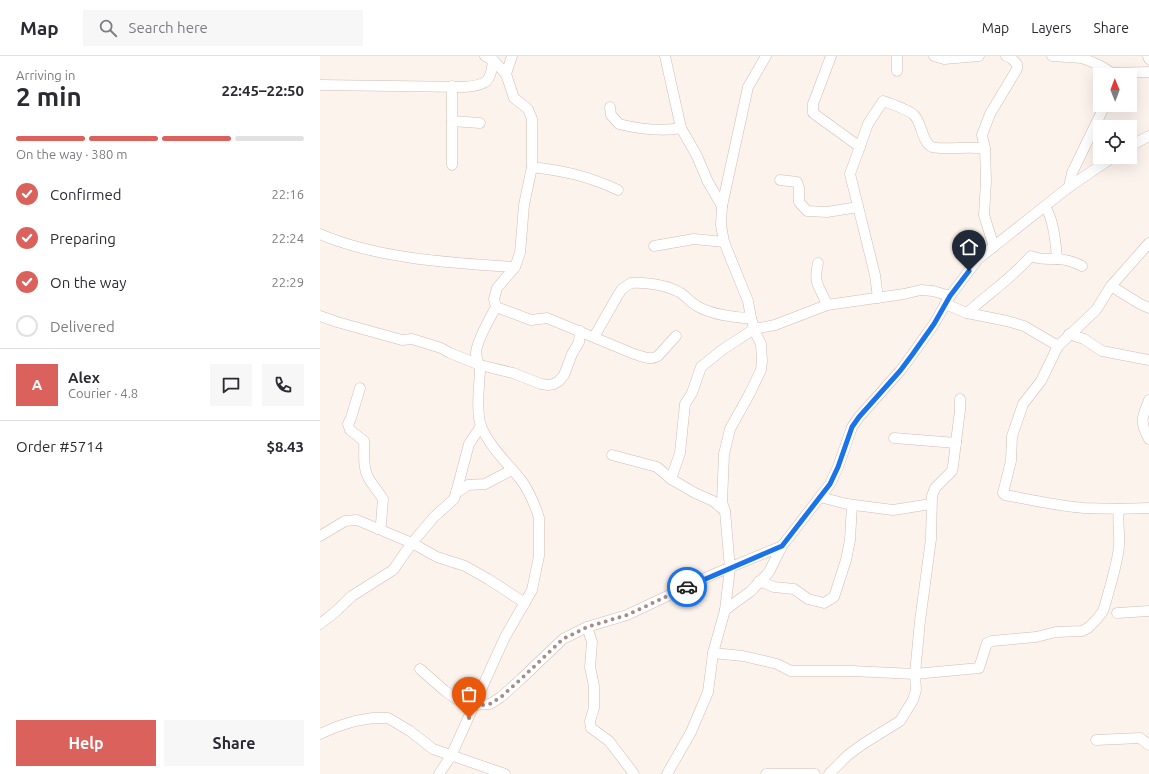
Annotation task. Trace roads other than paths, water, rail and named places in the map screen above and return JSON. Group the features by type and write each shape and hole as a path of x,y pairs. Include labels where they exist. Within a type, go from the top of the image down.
{"street":[{"path":"506,74 512,56"},
{"path":"665,56 681,128 697,156 708,182 722,206"},
{"path":"667,774 690,732 708,692 713,653 725,610 730,568 725,511 722,502 723,467 726,444 730,429 750,393 760,370 762,361 761,344 750,318 748,302 724,242 721,225 722,206 748,87 766,56"},
{"path":"831,56 814,104 813,113 860,148"},
{"path":"897,56 897,71"},
{"path":"934,56 944,58 978,56"},
{"path":"1052,56 1082,58 1103,68"},
{"path":"994,247 984,215 986,181 982,135 990,114 1017,69 1017,64 1011,57"},
{"path":"439,774 451,756 506,637 532,590 539,556 539,518 522,481 489,440 481,426 478,407 480,365 476,353 484,329 496,307 494,299 498,288 515,267 520,253 524,205 532,167 532,119 528,109 514,98 506,74 489,58"},
{"path":"320,85 480,86 488,81 492,73 489,58"},
{"path":"1137,73 1149,72"},
{"path":"452,86 452,165"},
{"path":"878,298 875,275 850,174 868,124 883,101 913,114 919,121 926,143 931,146 957,148 977,147 984,149"},
{"path":"610,107 611,115 619,124 647,130 672,130 681,128"},
{"path":"1069,186 1072,173 1102,112"},
{"path":"452,121 480,123"},
{"path":"1137,142 1149,136"},
{"path":"725,610 750,591 769,572 782,546 830,484 838,467 852,427 912,355 934,324 948,300 978,259 1045,207 1069,186 1102,164"},
{"path":"532,167 573,173 618,190"},
{"path":"780,180 797,182 799,188 799,202 807,211 826,212 858,207"},
{"path":"1045,207 1054,235 1057,259"},
{"path":"320,234 372,251 466,264 515,267"},
{"path":"654,246 694,239 724,242"},
{"path":"1149,243 1111,286 1096,310 1058,346 1041,381 1023,404 1012,436 1011,461 1003,493 1005,495 1081,508 1149,508"},
{"path":"967,313 983,298 1020,269 1031,256 1036,259 1057,259 1074,262 1082,266"},
{"path":"818,263 816,284 827,305"},
{"path":"594,338 622,289 631,283 655,285 673,289 698,306 734,318 750,318"},
{"path":"1111,286 1135,302 1149,308"},
{"path":"671,479 680,453 685,404 692,393 701,366 754,329 775,325 827,305 878,298 920,290 933,290 967,313 1024,326 1058,346"},
{"path":"496,307 531,320 547,318 634,354 649,358 654,358 676,336"},
{"path":"320,316 402,340 412,339 441,348 480,365 513,373 548,386 560,381 564,375 572,354 579,342 580,331"},
{"path":"1069,334 1084,339 1098,350 1149,360"},
{"path":"360,388 348,424 350,430 364,441 364,462 368,478 383,498 381,524 378,529"},
{"path":"829,774 863,744 900,721 915,695 915,674 920,621 931,539 932,496 935,488 952,470 960,399"},
{"path":"1149,400 1142,418 1142,424 1149,439"},
{"path":"320,624 352,596 393,570 412,543 434,517 454,499 469,444 481,426"},
{"path":"894,438 956,443"},
{"path":"612,454 657,467 671,479 712,501 725,511"},
{"path":"456,493 468,485 485,484 512,470"},
{"path":"820,497 852,505 893,510 931,504"},
{"path":"760,581 774,587 794,590 808,599 824,603 834,597 846,560 850,540 852,505"},
{"path":"713,653 750,657 777,664 791,671 852,671 915,674 979,668 987,643 992,641 1036,637 1056,632 1082,631 1088,628 1103,611 1117,561 1120,535 1118,521 1119,509"},
{"path":"320,536 345,521 351,519 357,520 412,543 437,557 465,566 525,603"},
{"path":"420,669 445,691 464,704 475,706 490,704 501,697 559,642 587,627 627,615 714,574 782,546"},
{"path":"1117,613 1149,611"},
{"path":"587,627 592,642 590,667 594,686 594,708 590,726 609,740 634,774"},
{"path":"320,734 355,721 373,718 388,718 410,731 433,749 505,774"},
{"path":"1096,740 1140,738 1149,745"},
{"path":"766,774 815,774"}]}
